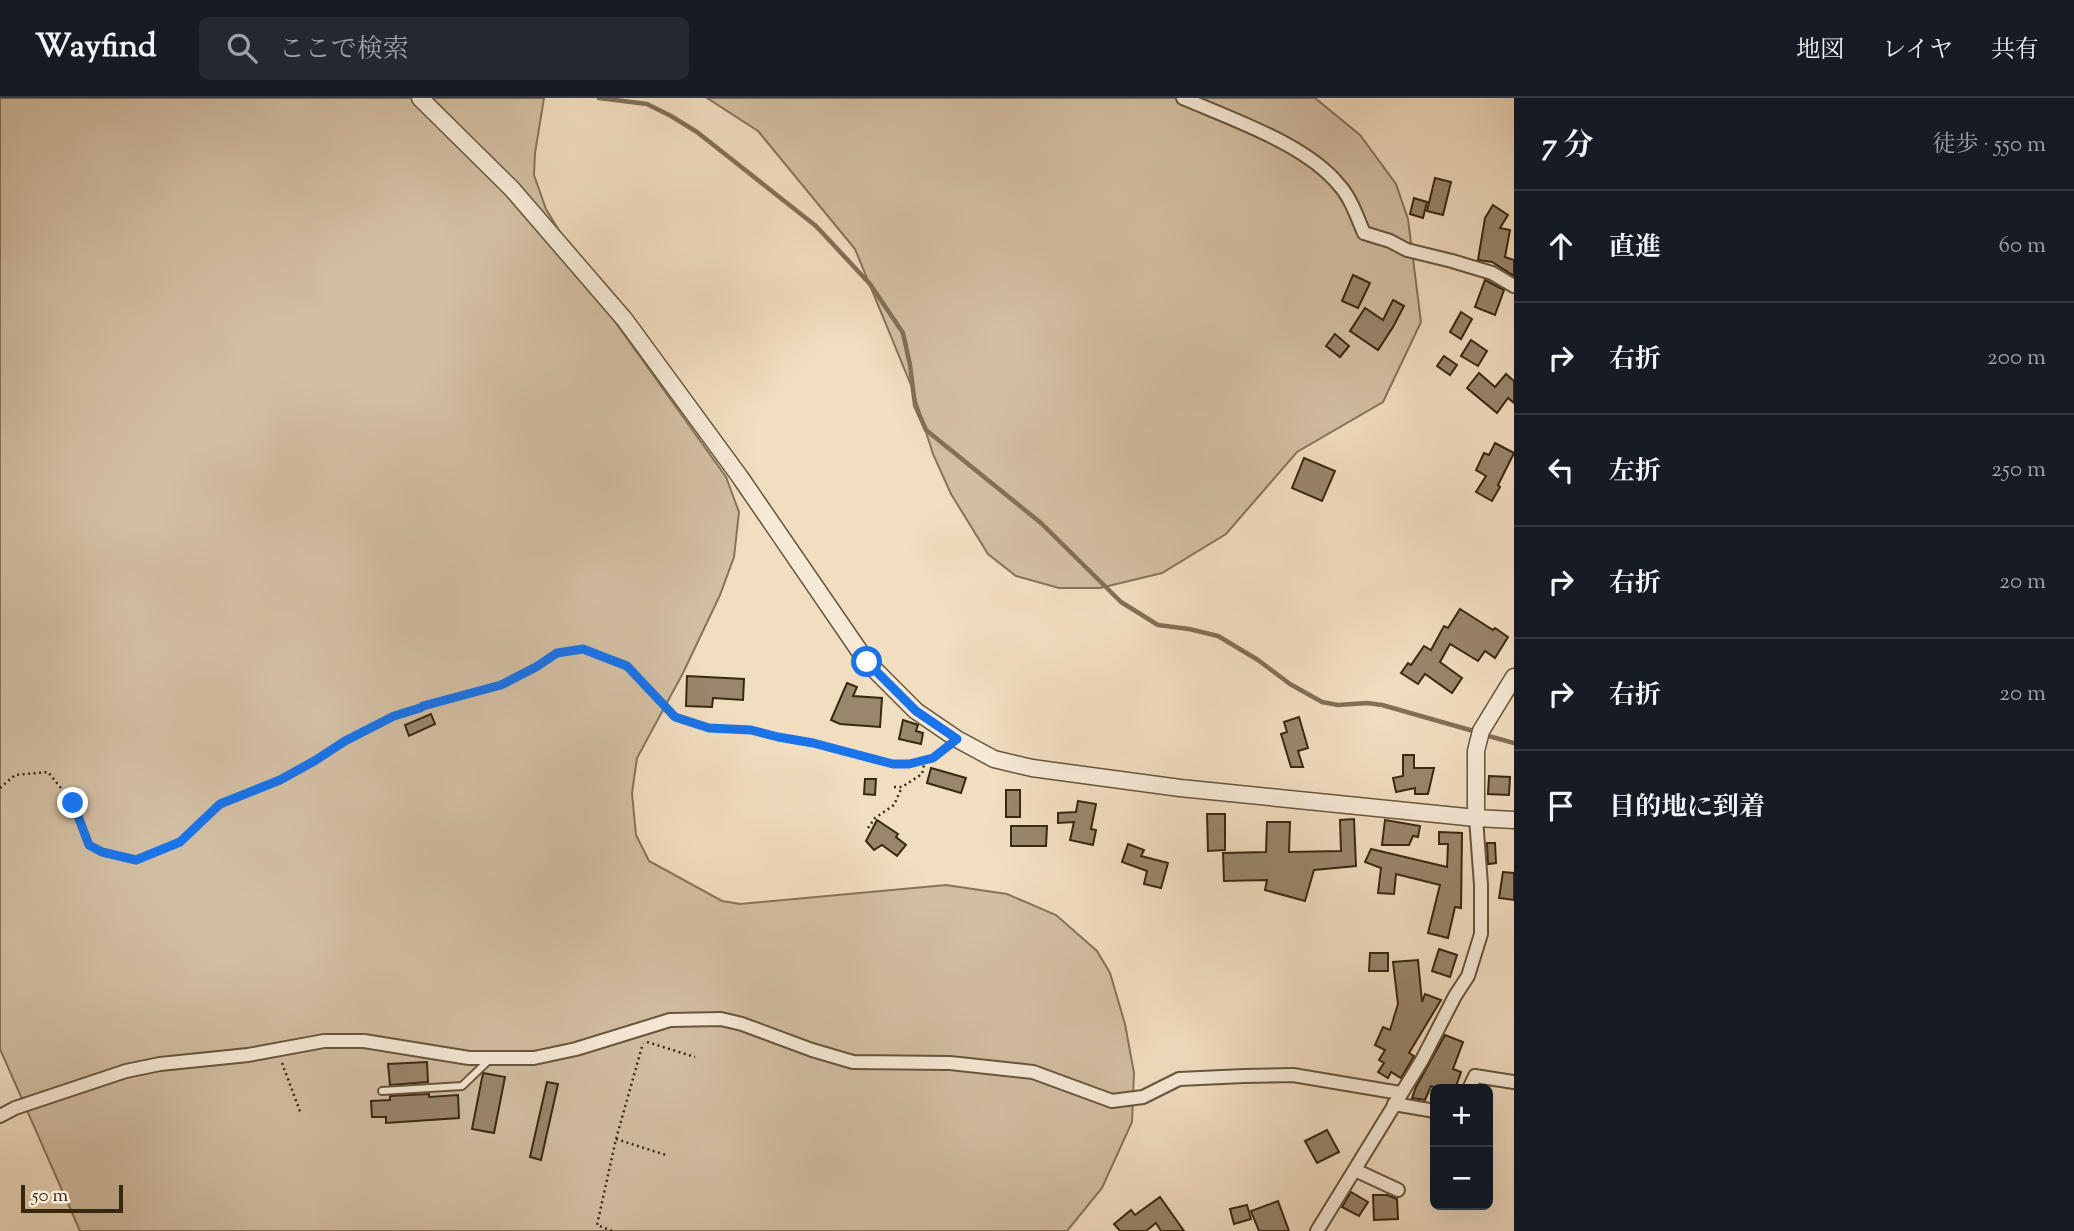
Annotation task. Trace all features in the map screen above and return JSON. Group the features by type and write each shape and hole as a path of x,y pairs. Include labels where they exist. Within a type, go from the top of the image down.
{"street":[{"path":"420,98 512,189 625,320 740,477 867,662 916,711 957,739 994,759 1032,768 1180,789 1514,820"},
{"path":"1184,98 1302,152 1339,184 1347,195 1364,233 1408,250 1492,273 1514,286"},
{"path":"1317,1231 1422,1060 1454,996 1468,976 1481,934 1476,751 1481,731 1514,677"},
{"path":"0,1116 15,1108 126,1071 160,1064 248,1055 324,1041 364,1041 469,1058 534,1058 576,1049 670,1020 721,1019 853,1062 950,1063 1033,1072 1112,1101 1143,1097 1179,1079 1293,1075 1397,1098 1430,1109"},
{"path":"1471,1084 1475,1076 1514,1082"},
{"path":"1354,1170 1398,1190"}],"lane":[{"path":"382,1091 462,1086 492,1058"}],"path":[{"path":"0,789 15,775 48,772 73,803 89,845 102,852 136,860 180,842 220,804 280,780 345,741 394,716 501,685 557,653 583,649 627,666 675,717 709,728 751,730 893,764 909,764 933,758 957,739"},
{"path":"868,828 875,818 894,805 902,787 922,774 925,760"},
{"path":"894,787 902,787"},
{"path":"612,1231 597,1225 616,1139 644,1041 695,1057"},
{"path":"278,1050 301,1114"},
{"path":"616,1139 666,1155"}],"shaded area":[{"path":"0,98 544,98 534,175 546,209 611,316 726,477 739,512 734,557 720,595 683,673 637,758 632,793 636,835 649,861 722,901 740,904 946,885 1007,894 1056,915 1097,951 1110,973 1125,1024 1134,1073 1132,1122 1102,1188 1067,1231 80,1231 0,1049"},
{"path":"707,98 1315,98 1360,135 1396,184 1408,219 1421,322 1383,402 1297,452 1226,534 1162,573 1100,588 1059,588 1016,576 988,554 951,494 933,454 911,385 855,249 758,131"}],"building":[{"path":"1435,178 1451,182 1443,215 1427,211"},
{"path":"1414,198 1427,202 1423,218 1410,214"},
{"path":"1493,205 1508,215 1500,228 1510,230 1505,257 1514,260 1514,276 1492,262 1478,260 1485,218"},
{"path":"1353,275 1370,283 1358,308 1342,301"},
{"path":"1485,280 1504,290 1495,315 1475,307"},
{"path":"1393,300 1404,306 1378,350 1350,331 1365,308 1383,320"},
{"path":"1461,312 1472,319 1461,339 1450,332"},
{"path":"1335,334 1349,346 1340,357 1326,346"},
{"path":"1471,340 1487,351 1478,366 1461,356"},
{"path":"1444,356 1457,365 1450,375 1437,366"},
{"path":"1479,373 1495,387 1506,374 1514,381 1514,403 1508,398 1497,413 1467,388"},
{"path":"1495,443 1514,453 1492,501 1476,492 1486,476 1476,470 1484,453 1489,455"},
{"path":"1304,458 1335,471 1322,501 1292,488"},
{"path":"1460,609 1508,637 1495,658 1485,651 1478,661 1450,644 1440,662 1462,678 1452,693 1425,674 1418,684 1401,673 1408,663 1411,665 1424,646 1431,650 1444,626 1448,628"},
{"path":"687,676 744,679 743,700 713,698 712,707 686,706"},
{"path":"847,683 857,687 853,696 882,698 880,727 840,724 831,720"},
{"path":"431,714 435,724 409,736 405,725"},
{"path":"1299,717 1308,748 1298,751 1303,767 1291,767 1281,734 1287,732 1284,722"},
{"path":"903,720 918,725 916,731 923,733 921,744 899,739"},
{"path":"1403,755 1414,755 1414,768 1434,768 1428,794 1415,794 1415,788 1396,792 1393,778 1403,776"},
{"path":"931,768 966,778 961,793 927,783"},
{"path":"1489,776 1510,777 1509,795 1488,794"},
{"path":"865,779 876,779 875,795 864,794"},
{"path":"1006,790 1020,790 1020,817 1006,817"},
{"path":"1078,801 1096,804 1091,829 1096,830 1093,845 1070,840 1074,822 1058,823 1058,813 1076,812"},
{"path":"1207,814 1225,814 1225,850 1208,851"},
{"path":"1354,819 1356,866 1314,870 1305,901 1265,890 1267,880 1224,881 1223,853 1266,852 1267,822 1290,822 1289,852 1341,851 1340,820"},
{"path":"877,820 898,834 896,837 906,845 897,856 882,845 874,850 866,841"},
{"path":"1385,820 1420,826 1418,837 1413,836 1409,845 1382,845"},
{"path":"1011,826 1047,826 1046,846 1011,846"},
{"path":"1439,832 1462,833 1461,908 1455,907 1448,938 1428,933 1440,885 1396,874 1394,894 1378,893 1381,868 1365,862 1371,849 1447,867 1448,844 1439,844"},
{"path":"1487,843 1495,843 1496,863 1488,864"},
{"path":"1128,844 1144,850 1141,856 1168,863 1161,888 1144,884 1147,871 1122,862"},
{"path":"1503,872 1514,873 1514,900 1499,898"},
{"path":"1439,949 1457,955 1450,977 1432,971"},
{"path":"1370,953 1388,953 1388,971 1369,971"},
{"path":"1418,960 1422,1002 1425,994 1441,1000 1409,1053 1414,1056 1401,1078 1391,1072 1388,1078 1378,1072 1384,1063 1379,1060 1385,1050 1375,1045 1383,1027 1390,1030 1398,1004 1393,962"},
{"path":"1445,1035 1463,1042 1453,1069 1461,1072 1457,1084 1430,1084 1425,1100 1412,1098"},
{"path":"427,1062 428,1082 390,1085 388,1064"},
{"path":"483,1073 505,1077 494,1133 472,1129"},
{"path":"547,1082 558,1084 541,1160 530,1157"},
{"path":"429,1094 429,1097 458,1095 459,1118 386,1123 386,1117 372,1117 371,1101 390,1100 390,1096"},
{"path":"1327,1130 1339,1152 1317,1163 1305,1141"},
{"path":"1351,1192 1368,1202 1359,1216 1342,1207"},
{"path":"1373,1195 1387,1195 1397,1199 1398,1219 1374,1220"},
{"path":"1160,1197 1184,1231 1161,1231 1156,1223 1146,1231 1120,1231 1114,1224 1131,1210 1135,1215"},
{"path":"1278,1201 1289,1231 1259,1231 1251,1211"},
{"path":"1247,1205 1251,1219 1234,1224 1230,1209"}],"waterway":[{"path":"599,98 647,104 671,116 697,132 816,226 870,284 903,333 915,405 926,430 1041,523 1121,602 1158,625 1218,636 1322,702 1338,705 1382,705 1477,732"},
{"path":"1485,735 1514,743"}],"route":[{"path":"73,803 89,845 102,852 136,860 180,842 220,804 280,780 345,741 394,716 501,685 557,653 583,649 627,666 675,717 709,728 751,730 893,764 909,764 933,758 957,739 916,711 867,662"}]}
